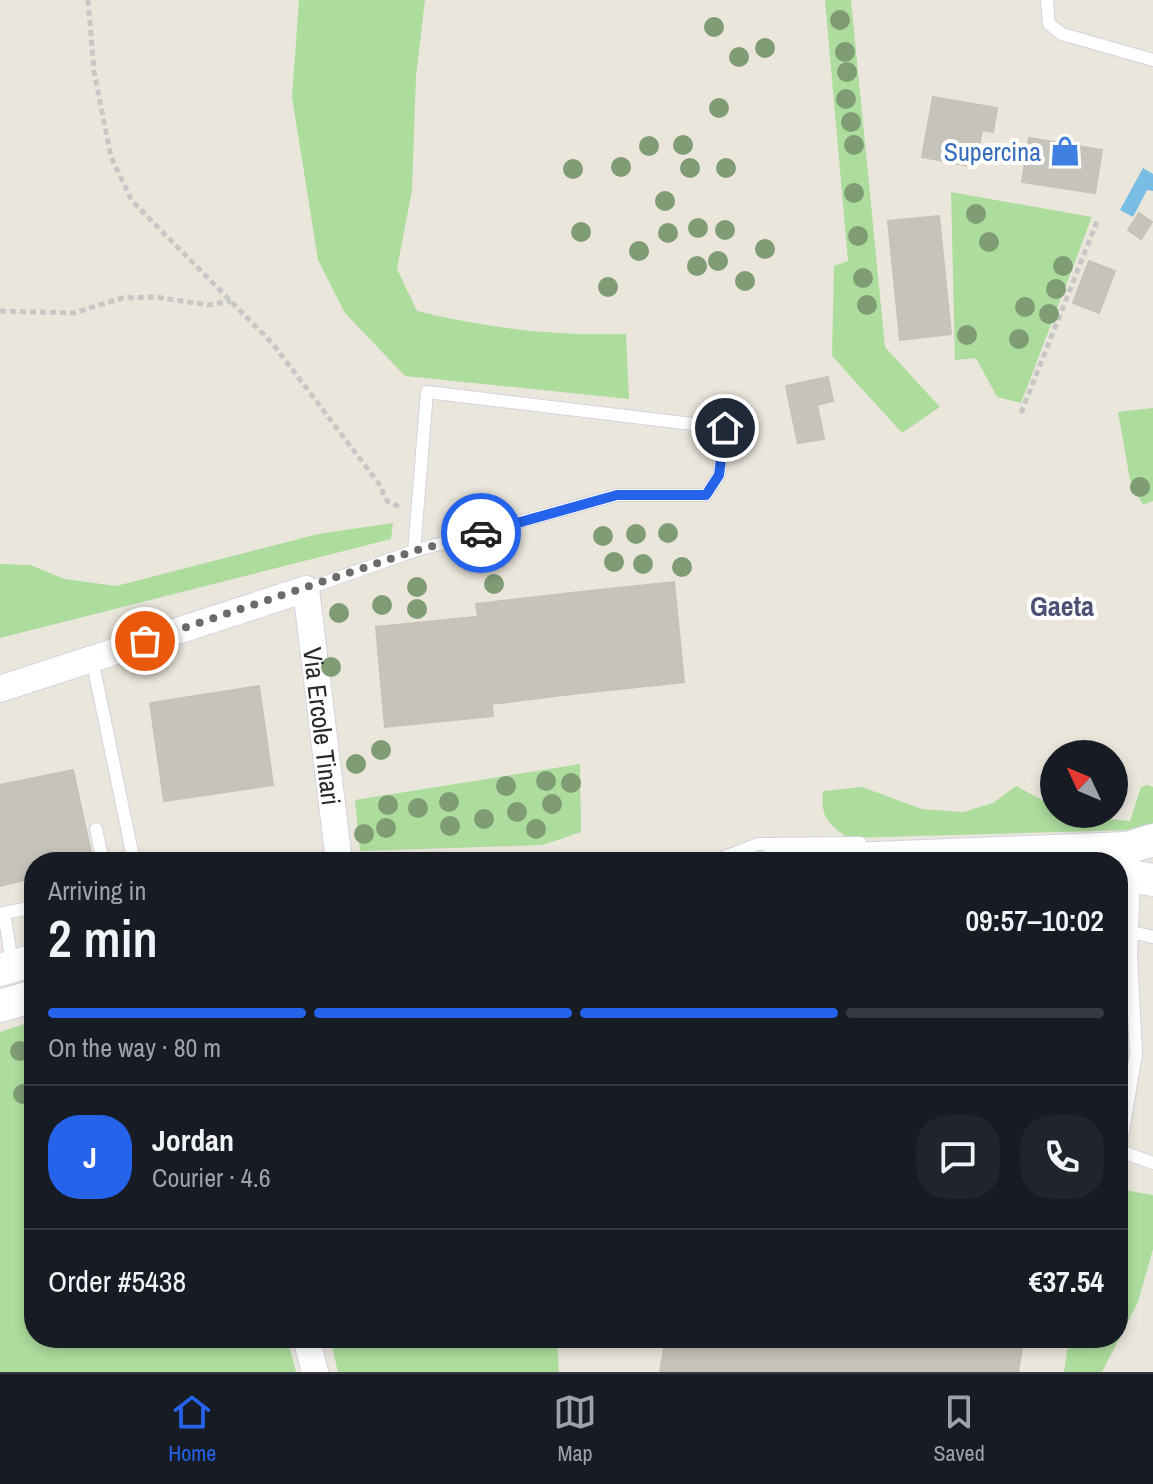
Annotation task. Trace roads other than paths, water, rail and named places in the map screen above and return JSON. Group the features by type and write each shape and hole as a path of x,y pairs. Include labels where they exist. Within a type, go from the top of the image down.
{"street":[{"path":"0,689 306,589"},
{"name":"Via Ercole Tinari","path":"306,589 338,852"},
{"path":"1028,852 1127,848 1153,840"},
{"path":"0,1006 24,999"},
{"path":"309,1348 315,1372"}],"lane":[{"path":"1047,0 1049,24 1062,34 1153,60"},
{"path":"306,589 414,551 617,495 706,495 719,475 725,428 427,392 414,551"},
{"path":"92,659 132,852"},
{"path":"96,829 101,852"},
{"path":"738,852 758,844 800,843 961,845 998,852"},
{"path":"1128,1102 1136,1054 1131,932 1135,877"},
{"path":"16,966 4,913 24,909"},
{"path":"1131,932 1153,937"},
{"path":"1128,1158 1153,1163"}],"water":[{"path":"1143,168 1153,174 1153,191 1147,190 1133,217 1120,210"}],"place":[{"name":"Supercina","path":"1065,151"}],"district":[{"name":"Gaeta","path":"1062,606"}]}
